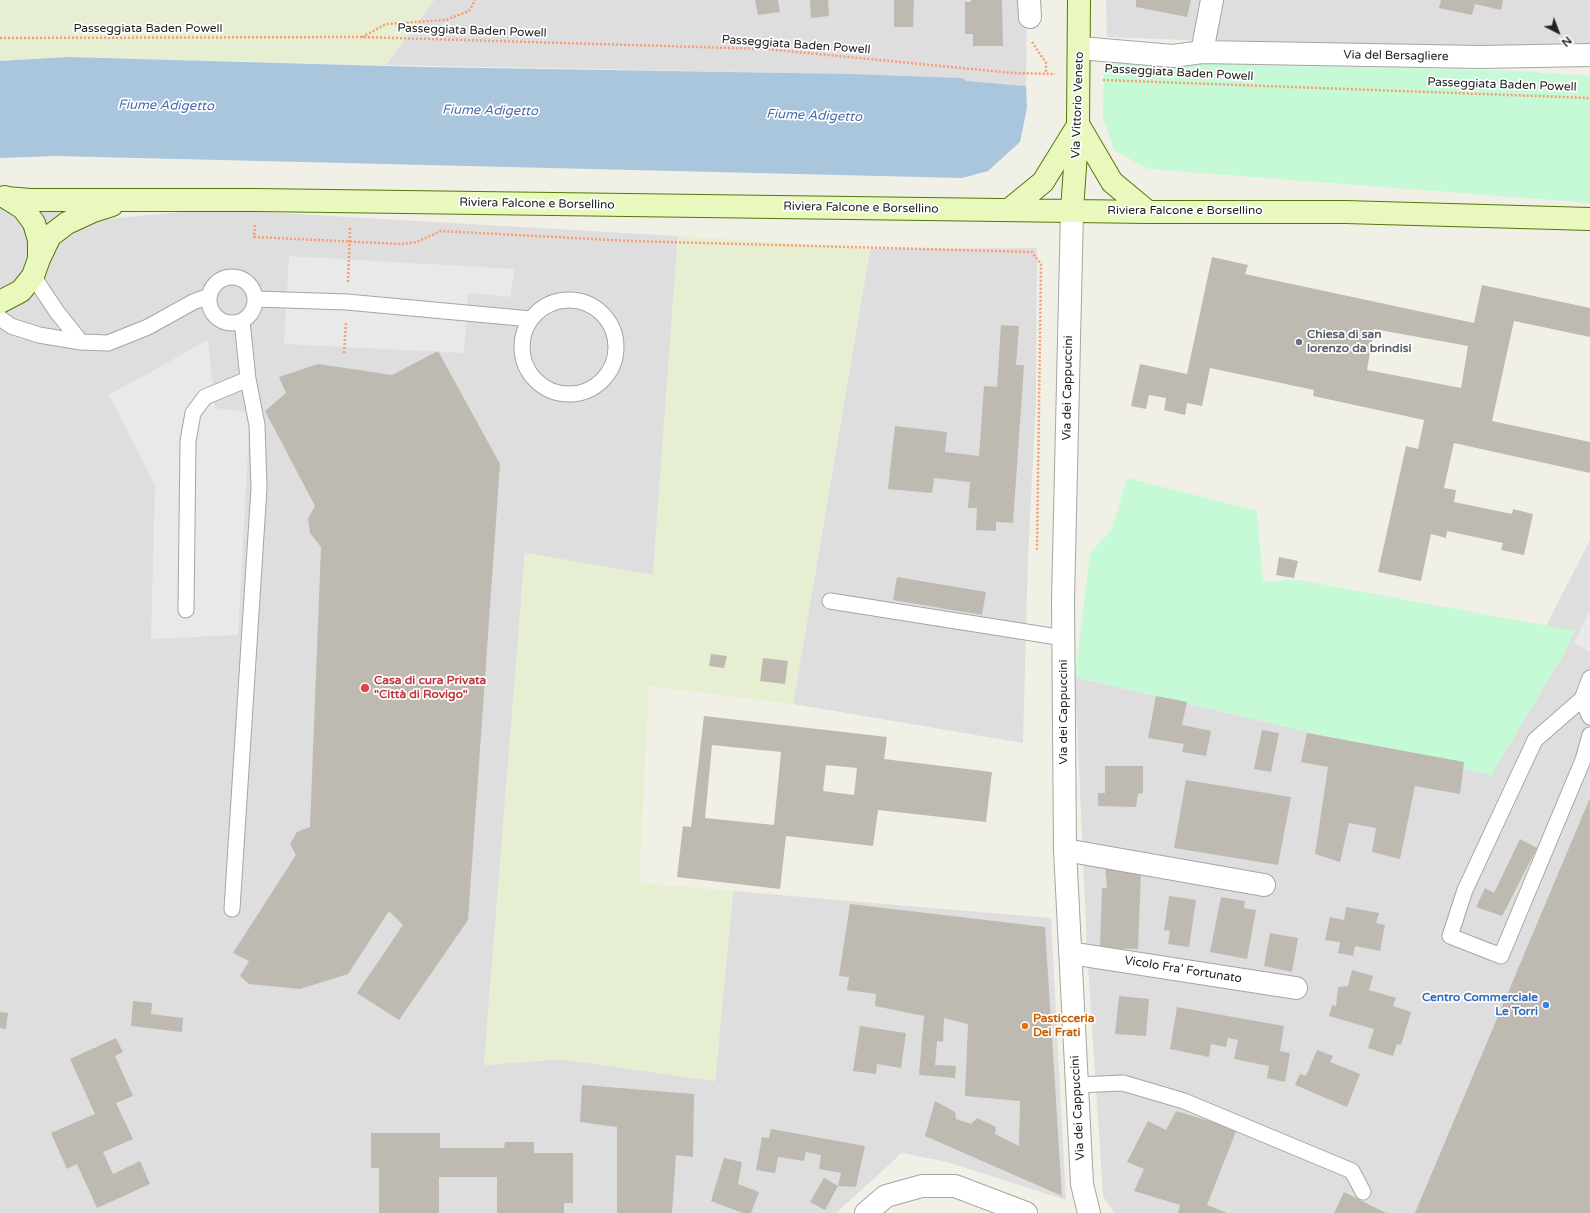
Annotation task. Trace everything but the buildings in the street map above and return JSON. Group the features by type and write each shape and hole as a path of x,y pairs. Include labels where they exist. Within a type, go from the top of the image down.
{"main road":[{"name":"Via Vittorio Veneto","path":"1072,210 1078,124 1080,48 1079,0"},
{"path":"1010,209 1043,182 1078,124 1112,182 1148,212"},
{"path":"4,197 23,208 34,223 39,240 36,268"},
{"name":"Riviera Falcone e Borsellino","path":"4,197 30,200 256,200 1148,212 1345,212 1590,219"},
{"path":"0,302 21,291 36,268 50,236 67,223 93,211 132,199"}],"street":[{"path":"1202,52 1212,0"},
{"name":"Via del Bersagliere","path":"1080,48 1173,56 1202,52 1480,57 1590,54"},
{"name":"Via dei Cappuccini","path":"1072,210 1063,600 1065,850 1082,1184 1088,1213"},
{"path":"1065,850 1264,885"},
{"name":"Vicolo Fra' Fortunato","path":"1070,953 1296,988"},
{"path":"866,1213 886,1196 922,1186 955,1186 1026,1213"}],"lane":[{"path":"36,268 57,312 81,342"},
{"path":"237,277 250,285 256,299 251,314 242,320 230,323 216,317 209,304 211,289 222,278 237,277"},
{"path":"0,318 11,326 39,335 81,342 108,343 148,326 193,302 209,296"},
{"path":"256,299 347,302 531,319 542,309 555,302 569,300 584,302 597,309 608,319 614,332 617,347 614,361 608,374 597,385 584,391 569,394 554,392 542,385 531,374 524,361 522,347 524,332 531,319"},
{"path":"232,910 259,488 257,425 248,379 242,320"},
{"path":"186,610 188,441 193,413 205,397 248,379"},
{"path":"830,601 1064,638"},
{"path":"1590,678 1582,699 1535,740 1465,890 1450,936 1502,956 1583,760 1590,735"},
{"path":"1582,699 1590,717"},
{"path":"1077,1085 1123,1083 1184,1101 1352,1171 1363,1192"}],"path":[{"path":"361,37 386,24 446,20 469,11 475,0"},
{"name":"Passeggiata Baden Powell","path":"0,38 361,37 766,49 1013,73 1079,75 1108,81 1590,98"},
{"path":"1033,45 1046,63 1046,74"},
{"path":"256,200 254,237 401,244 417,242 441,231 630,241 1032,252 1041,264 1037,554"}],"shaded area":[{"path":"434,0 1027,0 1026,86 967,81 962,78 852,74 386,65"},
{"path":"1106,0 1590,0 1590,61 1516,53 1107,37"},
{"path":"54,205 67,223 210,209 678,236 653,575 525,553 484,1065 561,1059 715,1081 733,891 1051,918 1066,1200 947,1162 902,1153 836,1213 0,1213 0,208"},
{"path":"1037,248 1036,401 1028,556 1023,743 793,704 870,249"},
{"path":"289,256 515,269 510,297 468,293 463,353 284,344"},
{"path":"208,340 215,408 250,412 238,635 151,639 155,485 109,395"},
{"path":"1590,540 1590,1213 1114,1213 1103,1196 1087,951 1075,677 1491,775 1566,650 1574,631 1546,626"},
{"path":"1590,610 1590,652 1574,643"}],"green space":[{"path":"0,0 434,0 386,65 67,57 0,61"},
{"path":"1104,60 1518,71 1590,76 1590,203 1148,169 1114,150 1103,118"},
{"path":"678,236 870,249 793,704 649,686 639,883 733,891 715,1081 561,1059 484,1065 525,553 653,575"},
{"path":"1127,478 1257,511 1263,582 1293,579 1575,631 1566,650 1491,775 1075,677 1090,553 1112,529"}],"water":[{"name":"Fiume Adigetto","path":"67,57 423,67 852,74 962,78 967,81 1026,86 1027,108 1020,142 988,171 962,178 55,156 0,158 0,61"}],"place":[{"name":"Chiesa di san lorenzo da brindisi","path":"1299,342"},
{"name":"Casa di cura Privata \"Città di Rovigo\"","path":"365,688"},
{"name":"Centro Commerciale Le Torri","path":"1546,1005"},
{"name":"Pasticceria Dei Frati","path":"1025,1026"}]}
